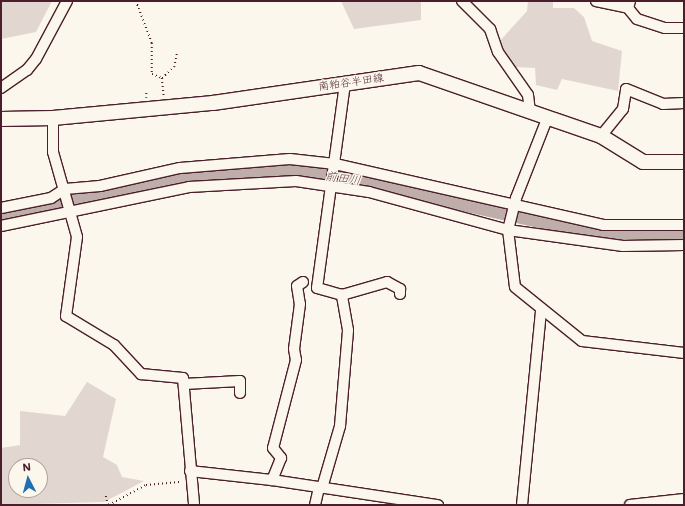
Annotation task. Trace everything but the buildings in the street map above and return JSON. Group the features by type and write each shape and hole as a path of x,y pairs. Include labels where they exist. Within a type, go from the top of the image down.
{"main road":[{"name":"南粕谷半田線","path":"1,119 53,118 165,108 419,73 530,111 547,119 601,136 643,162 684,162"}],"street":[{"path":"1,88 27,70 36,59 67,1"},
{"path":"462,1 490,29 498,52 528,95 530,111"},
{"path":"596,1 629,5 637,20 665,28 684,28"},
{"path":"317,288 335,166 345,83"},
{"path":"601,136 623,109 626,89 663,104 684,103"},
{"path":"53,118 53,152 72,214 77,237 66,316 114,345 141,374 181,375 184,384 190,476 194,505"},
{"path":"547,119 514,205 509,228 515,287 541,310 582,340 684,353"},
{"path":"1,208 51,198 65,190 100,186 180,168 255,160 290,159 335,166 603,225 684,225"},
{"path":"1,226 72,214 103,204 228,183 296,181 369,192 509,228 623,246 684,245"},
{"path":"272,480 281,458 274,448 296,360 294,349 300,304 297,286 300,280 317,288 342,294 387,282 400,289 400,294"},
{"path":"315,505 340,426 348,330 342,294"},
{"path":"522,505 541,310"},
{"path":"184,384 240,381 240,393"},
{"path":"190,476 272,480 438,505"},
{"path":"630,505 684,499"}],"path":[{"path":"136,1 152,43 152,74 162,78"},
{"path":"162,78 174,67 177,51"},
{"path":"162,78 165,108"},
{"path":"106,496 108,505 152,484 190,476"}],"shaded area":[{"path":"1,1 52,1 36,32 1,39"},
{"path":"341,1 421,1 421,20 354,29"},
{"path":"528,1 553,1 553,8 574,8 584,17 592,41 622,51 618,91 562,79 557,90 536,85 535,68 515,67 499,42 527,11"},
{"path":"87,382 116,399 103,457 117,465 122,477 144,481 104,502 1,505 1,448 20,445 20,411 65,416"}],"waterway":[{"name":"前田川","path":"1,217 190,177 277,170 358,180 601,234 684,235"}]}
